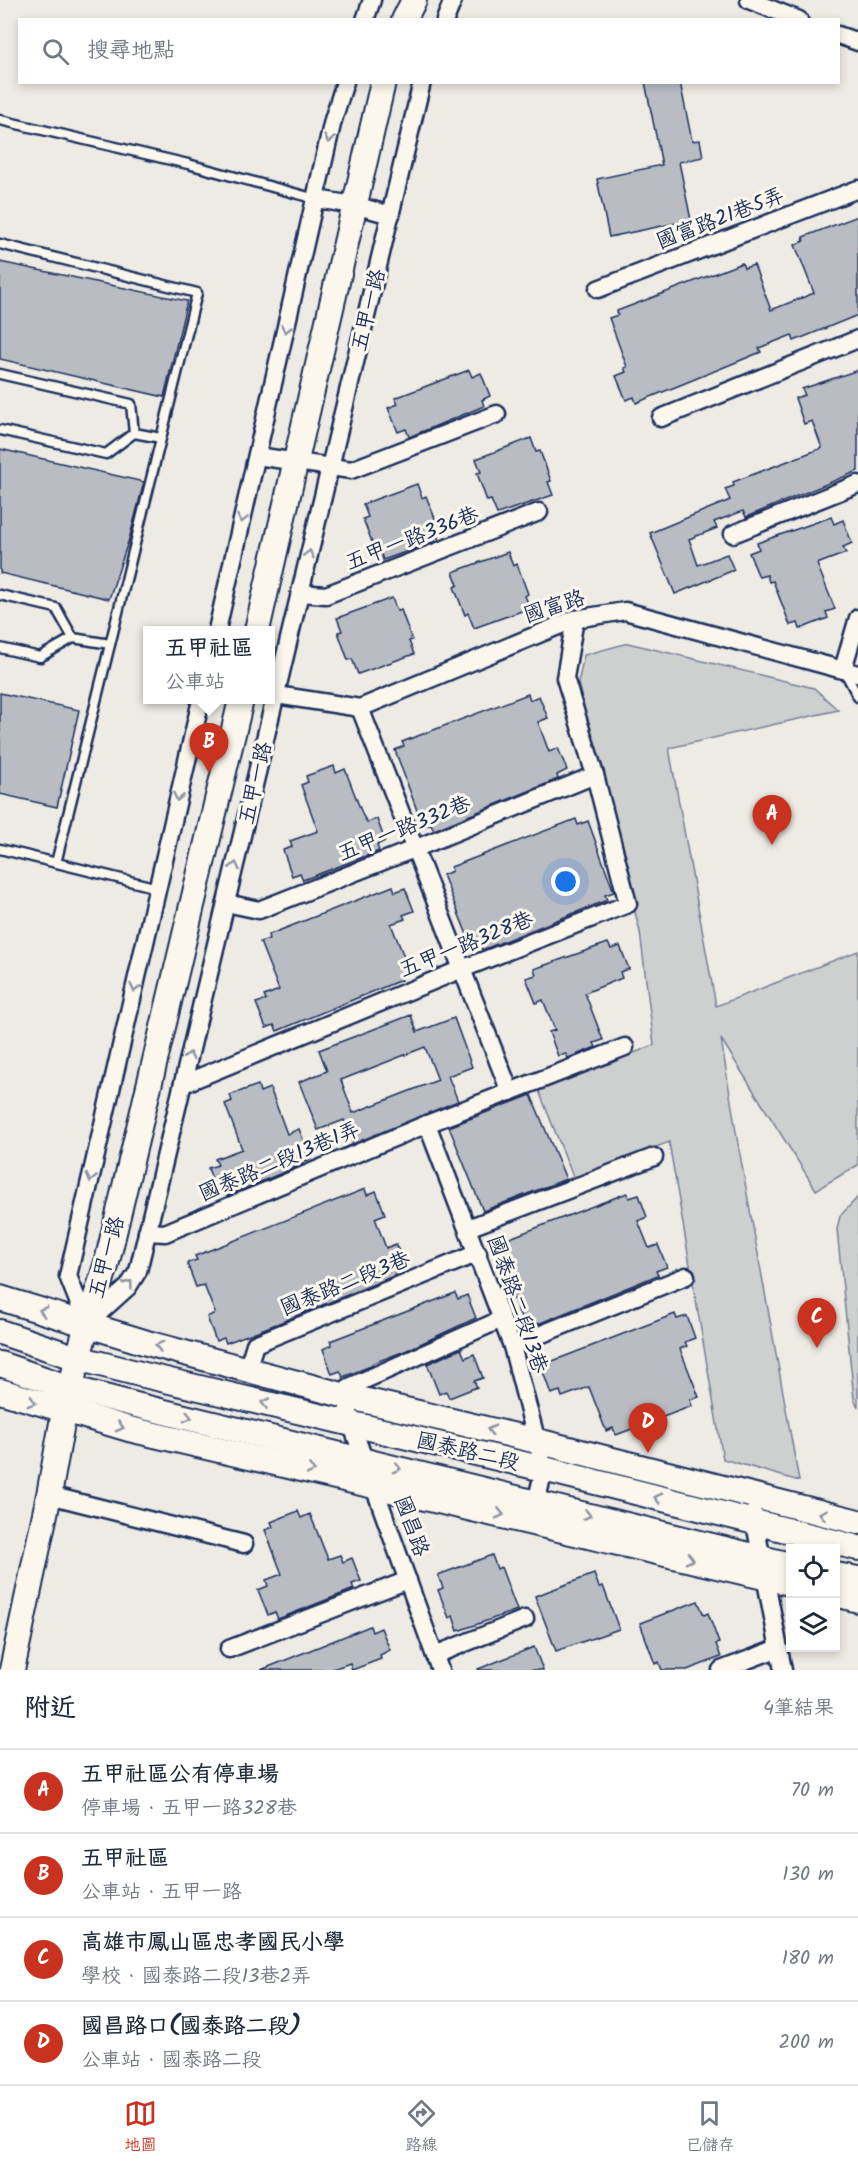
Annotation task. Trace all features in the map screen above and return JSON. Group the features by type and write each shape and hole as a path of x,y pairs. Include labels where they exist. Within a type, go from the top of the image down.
{"street":[{"path":"366,18 372,0"},
{"path":"405,18 414,0"},
{"path":"446,18 453,0"},
{"path":"749,0 794,18"},
{"path":"840,36 858,42"},
{"path":"218,626 333,120 344,84"},
{"name":"五甲一路","path":"258,626 383,84"},
{"name":"五甲一路","path":"275,687 300,593 422,84"},
{"name":"國富路21巷5弄","path":"598,290 858,189"},
{"path":"316,199 354,205 391,215"},
{"path":"661,418 858,339"},
{"path":"257,456 351,470 497,414"},
{"path":"733,534 858,484"},
{"name":"五甲一路336巷","path":"300,593 326,595 539,512"},
{"name":"國富路","path":"360,708 575,619 625,611 851,671"},
{"path":"851,671 858,618"},
{"name":"五甲一路328巷","path":"183,1084 462,969 628,904 595,775 565,678 575,619"},
{"path":"275,694 360,708 510,1092"},
{"name":"五甲一路","path":"87,1324 68,1276 200,704"},
{"name":"五甲一路","path":"12,1670 64,1412 77,1358 106,1266 240,704"},
{"name":"五甲一路","path":"87,1324 128,1287 138,1271 271,704"},
{"name":"五甲一路332巷","path":"226,903 259,910 595,775"},
{"name":"國泰路二段13巷1弄","path":"147,1232 165,1233 427,1124 625,1047"},
{"name":"國泰路二段13巷","path":"427,1124 512,1346 544,1469 536,1503"},
{"path":"468,1228 654,1157"},
{"name":"國泰路二段3巷","path":"247,1370 255,1344 478,1253"},
{"path":"512,1346 686,1276"},
{"name":"國泰路二段","path":"0,1298 147,1343 346,1396 537,1441 858,1522"},
{"path":"346,1396 349,1386 502,1320"},
{"name":"國泰路二段","path":"0,1332 77,1358 544,1469 858,1548"},
{"name":"國泰路二段","path":"0,1364 70,1388 536,1503 764,1568 786,1581"},
{"name":"國泰路二段","path":"0,1391 64,1412 141,1432 373,1485 764,1568 786,1565"},
{"name":"國昌路","path":"346,1396 351,1423 437,1662"},
{"path":"49,1495 244,1544"},
{"path":"749,1495 783,1670"},
{"path":"840,1576 858,1580"},
{"path":"230,1650 408,1580"},
{"path":"840,1595 858,1600"},
{"path":"437,1662 525,1619"},
{"path":"721,1670 779,1648"}],"lane":[{"path":"0,120 188,164 316,199"},
{"path":"0,244 197,293 56,863"},
{"path":"0,374 131,404 134,433"},
{"path":"0,430 106,454 134,433 161,438"},
{"path":"0,595 56,608 73,638"},
{"path":"0,648 40,657 73,638 110,644"},
{"path":"851,671 858,697"},
{"path":"0,849 158,888"}],"shaded area":[{"path":"628,643 814,688 838,710 669,748 716,1006 858,951 858,1165 816,1190 721,1039 799,1481 723,1459 669,1142 574,1179 539,1091 654,1045 640,932 578,683 584,655"},
{"path":"858,1197 858,1407 854,1399 837,1229 840,1216"}],"building":[{"path":"645,84 680,84 692,141 700,140 703,157 679,162 691,220 609,237 597,179 662,165"},
{"path":"858,216 858,315 794,341 792,335 759,348 761,352 636,403 634,397 626,400 616,376 626,372 624,368 627,367 609,318 618,315 617,311 742,263 744,268 754,265 771,310 814,293 795,245 804,241 803,237"},
{"path":"0,262 187,301 164,397 0,359"},
{"path":"469,370 472,377 481,373 490,396 482,400 484,406 409,437 406,429 398,432 388,408 398,404 395,398"},
{"path":"858,370 858,471 746,517 743,511 714,522 717,528 689,539 698,565 727,554 734,570 675,594 650,533 730,500 725,489 734,486 733,482 822,448 812,421 804,424 795,398 805,395 802,389"},
{"path":"531,438 536,452 540,451 551,481 548,482 553,495 497,514 491,500 487,501 477,473 481,472 476,459"},
{"path":"0,449 144,482 130,536 109,599 0,573"},
{"path":"417,484 422,498 426,496 438,526 434,528 439,540 383,560 378,545 374,547 363,519 368,517 363,504"},
{"path":"831,517 834,524 843,520 852,543 843,547 846,553 817,564 835,609 826,612 828,618 800,629 798,623 790,625 773,581 769,582 767,575 759,577 749,553 759,549 757,543"},
{"path":"508,552 513,566 517,564 528,594 525,596 530,608 474,628 468,613 465,615 454,587 458,585 453,572"},
{"path":"392,598 397,611 401,610 412,640 409,641 414,654 358,674 352,659 348,660 338,632 342,631 337,618"},
{"path":"0,693 79,710 57,807 0,794"},
{"path":"528,694 530,700 539,696 548,718 538,722 549,752 558,748 567,770 557,775 558,779 434,830 431,824 423,827 395,750 404,746 402,742"},
{"path":"334,766 336,773 345,769 363,816 367,822 377,819 385,841 377,845 379,851 303,880 300,873 292,876 283,850 292,847 290,841 318,831 301,785 308,782 306,776"},
{"path":"576,819 578,825 588,821 614,892 605,895 607,900 482,950 480,944 472,947 443,875 452,871 451,867"},
{"path":"393,886 395,892 405,888 414,911 403,915 405,919 391,924 410,972 399,976 401,980 277,1031 274,1025 266,1028 256,1003 266,1000 264,996 279,990 260,942 269,939 268,935"},
{"path":"608,943 611,949 620,946 629,969 620,972 622,978 585,993 603,1040 594,1043 596,1047 568,1058 566,1054 558,1056 549,1032 555,1030 543,1000 536,1003 526,978 536,975 534,969"},
{"path":"411,1015 417,1032 454,1018 472,1067 448,1076 458,1101 353,1144 344,1120 318,1130 299,1082 327,1071 319,1050","holes":["425,1047 438,1080 353,1113 341,1080"]},
{"path":"258,1085 260,1092 270,1088 287,1134 299,1129 311,1159 227,1196 225,1190 217,1193 208,1168 218,1165 215,1159 242,1149 225,1104 232,1101 230,1095"},
{"path":"531,1095 566,1179 483,1211 449,1127"},
{"path":"365,1189 367,1195 376,1191 385,1214 375,1218 386,1248 396,1244 405,1267 394,1271 396,1275 279,1323 226,1343 224,1338 216,1341 207,1317 215,1313 204,1285 196,1287 187,1263 197,1260 195,1256"},
{"path":"627,1193 629,1198 639,1195 647,1217 638,1221 649,1248 658,1245 667,1267 656,1271 658,1275 533,1326 531,1320 523,1323 494,1248 503,1245 502,1241"},
{"path":"455,1293 458,1299 467,1295 476,1318 343,1377 340,1371 332,1374 323,1349 332,1345 330,1341"},
{"path":"675,1314 677,1319 687,1316 695,1338 685,1342 687,1346 680,1349 699,1397 690,1400 692,1406 616,1435 613,1428 606,1431 589,1387 562,1397 560,1391 551,1394 542,1369 551,1366 550,1362"},
{"path":"461,1349 465,1358 474,1354 483,1378 474,1381 477,1387 449,1398 446,1391 439,1394 427,1364"},
{"path":"298,1511 301,1518 310,1514 328,1559 340,1555 343,1562 352,1558 361,1581 352,1584 354,1589 278,1619 275,1612 268,1615 258,1590 268,1586 266,1580 282,1574 265,1530 273,1527 271,1522"},
{"path":"492,1555 497,1569 501,1567 517,1610 458,1631 453,1616 449,1618 438,1590 443,1588 438,1575"},
{"path":"594,1574 599,1587 603,1586 619,1629 556,1651 535,1596"},
{"path":"698,1601 704,1615 708,1613 719,1643 716,1644 721,1657 687,1670 662,1670 659,1662 655,1664 640,1623"},
{"path":"370,1626 372,1632 381,1628 390,1650 380,1655 381,1659 352,1670 350,1663 330,1670 261,1670"},
{"path":"534,1647 543,1670 478,1669"}],"place":[{"name":"五甲社區","path":"209,773"},
{"name":"五甲社區公有停車場","path":"772,845"},
{"name":"高雄市鳳山區忠孝國民小學","path":"817,1348"},
{"name":"國昌路口(國泰路二段)","path":"648,1453"}]}
